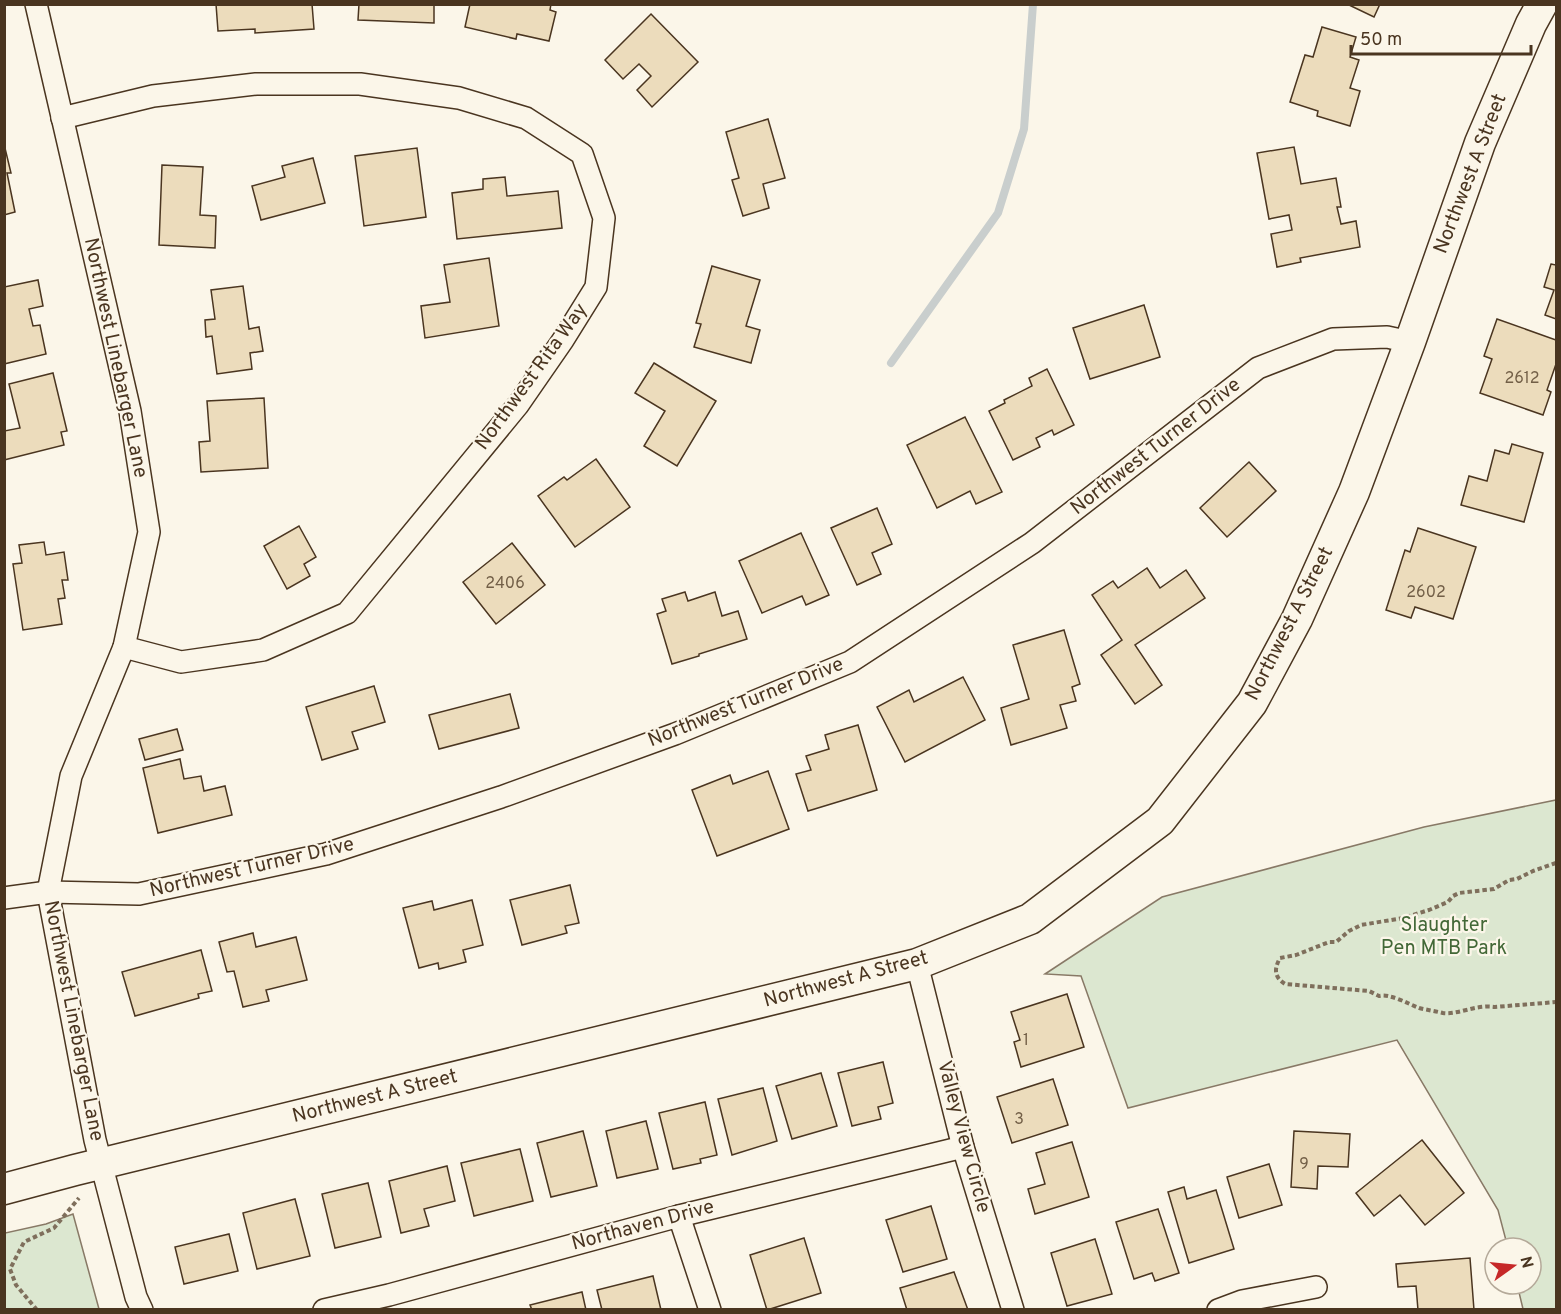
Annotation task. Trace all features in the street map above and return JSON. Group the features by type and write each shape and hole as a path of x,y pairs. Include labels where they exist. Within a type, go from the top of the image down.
{"street":[{"name":"Northwest Linebarger Lane","path":"36,4 130,411 148,532 124,647 71,776 48,892 95,1140 102,1164"},
{"name":"Northwest A Street","path":"4,1189 917,964 1030,919 1160,821 1252,703 1297,619 1354,492 1480,143 1531,24 1542,4"},
{"name":"Northwest Rita Way","path":"62,118 153,96 256,84 360,84 459,98 526,118 582,154 604,218 596,287 563,340 518,405 347,613 263,650 251,652 181,662 124,647"},
{"name":"Northwest Turner Drive","path":"4,898 48,892 139,894 326,854 501,797 675,734 850,662 1032,543 1258,368 1333,339 1387,337 1410,342"},
{"name":"Valley View Circle","path":"917,964 963,1147 1013,1310"},
{"name":"Northaven Drive","path":"324,1310 391,1302 679,1216 963,1147"},
{"path":"102,1164 136,1297 142,1310"},
{"path":"679,1216 710,1310"},
{"path":"1218,1310 1242,1301 1316,1287"}],"path":[{"path":"1557,863 1509,880 1494,889 1459,893 1448,902 1429,910 1402,918 1361,925 1336,942 1329,942 1296,955 1281,958 1276,966 1276,973 1280,981 1286,984 1369,991 1379,996 1385,995 1421,1008 1447,1014 1488,1006 1557,1002"},
{"path":"37,1310 15,1286 10,1269 24,1242 54,1228 83,1192"}],"green space":[{"name":"Slaughter Pen MTB Park","path":"1556,800 1556,1309 1523,1309 1520,1296 1543,1296 1543,1236 1505,1236 1498,1210 1397,1040 1128,1108 1081,976 1045,974 1162,897 1424,827"},
{"path":"73,1214 99,1309 5,1309 5,1233 46,1224"}],"building":[{"path":"216,4 312,4 314,29 255,33 255,29 218,31"},
{"path":"359,4 434,4 434,23 358,20"},
{"path":"470,4 551,4 550,10 556,12 549,41 517,34 516,39 465,27"},
{"path":"1347,4 1380,4 1374,17"},
{"path":"651,14 698,62 652,107 637,90 651,76 639,64 623,79 605,60"},
{"path":"1322,27 1356,37 1350,57 1359,60 1350,88 1360,91 1350,126 1317,116 1318,111 1290,102 1305,55 1313,57"},
{"path":"768,119 785,178 763,184 769,208 743,216 732,180 739,178 726,132"},
{"path":"4,144 11,173 7,173 15,212 4,215"},
{"path":"1294,147 1301,184 1336,178 1341,207 1337,207 1341,224 1356,221 1360,247 1300,258 1301,262 1277,267 1271,234 1292,230 1289,215 1269,219 1257,153"},
{"path":"417,148 426,217 364,226 355,156"},
{"path":"313,158 325,203 261,220 252,186 285,177 282,166"},
{"path":"162,165 203,167 200,215 216,216 215,248 159,245"},
{"path":"505,177 507,196 558,191 562,228 457,239 452,193 483,189 483,179"},
{"path":"489,258 499,326 425,338 421,306 450,302 444,265"},
{"path":"1551,264 1556,265 1556,319 1545,315 1554,290 1544,287"},
{"path":"712,266 760,280 746,326 760,330 751,363 694,347 701,324 696,323"},
{"path":"38,280 43,306 29,309 33,326 40,325 46,354 4,364 4,287"},
{"path":"243,286 249,329 259,327 263,351 250,353 252,369 217,374 212,336 206,337 205,320 215,319 211,290"},
{"path":"1144,305 1160,357 1090,379 1073,328"},
{"path":"1497,319 1556,340 1556,364 1547,390 1551,392 1543,415 1480,393 1492,359 1484,356"},
{"path":"654,363 716,401 677,466 644,446 665,411 635,393"},
{"path":"1047,369 1074,425 1054,435 1052,430 1036,438 1040,447 1013,460 989,411 1005,403 1004,400 1032,386 1029,378"},
{"path":"53,373 67,431 61,432 64,445 4,460 4,431 20,428 9,384"},
{"path":"264,398 268,468 201,472 199,442 210,441 207,401"},
{"path":"965,417 1002,492 976,504 970,491 937,508 907,445"},
{"path":"1512,444 1543,453 1524,522 1461,505 1469,476 1487,481 1495,450 1509,454"},
{"path":"596,459 630,507 575,547 538,496 564,477 567,480"},
{"path":"1249,462 1276,491 1227,537 1200,508"},
{"path":"877,508 892,544 872,553 881,574 857,585 831,528"},
{"path":"299,526 316,557 304,564 310,576 287,589 264,546"},
{"path":"1418,528 1476,547 1453,619 1415,607 1411,618 1386,610 1405,550 1410,552"},
{"path":"801,533 829,595 806,605 802,596 762,613 739,561"},
{"path":"44,542 46,555 64,552 68,580 62,580 65,598 58,599 62,624 23,630 13,564 22,563 19,545"},
{"path":"512,543 545,585 496,624 463,582"},
{"path":"1147,568 1160,588 1186,570 1205,598 1135,645 1162,685 1135,704 1101,655 1122,640 1092,595 1113,581 1118,588"},
{"path":"685,592 688,601 715,592 722,616 738,611 747,639 672,664 657,614 666,611 662,599"},
{"path":"1064,630 1080,684 1072,687 1076,701 1060,705 1067,728 1011,745 1001,708 1029,699 1013,645"},
{"path":"963,677 985,720 905,762 877,707 909,690 914,702"},
{"path":"374,686 385,722 352,732 358,749 322,760 306,707"},
{"path":"510,694 519,728 439,749 429,715"},
{"path":"858,725 877,790 808,811 796,774 811,770 806,756 829,749 825,735"},
{"path":"177,729 183,750 145,760 139,739"},
{"path":"180,759 184,779 201,776 204,791 225,786 232,815 158,833 143,768"},
{"path":"768,771 789,829 717,856 692,790 730,775 733,784"},
{"path":"570,885 579,923 565,926 567,933 522,945 510,900"},
{"path":"472,900 483,945 463,950 466,962 439,969 438,963 419,968 403,908 432,901 434,910"},
{"path":"253,933 256,947 296,937 307,980 266,990 269,1001 243,1007 234,971 227,972 219,942"},
{"path":"201,950 212,991 198,994 199,998 135,1016 122,972"},
{"path":"1067,994 1084,1047 1021,1067 1014,1042 1020,1040 1011,1012"},
{"path":"883,1062 893,1103 878,1107 881,1119 852,1126 838,1073"},
{"path":"821,1073 837,1126 792,1139 776,1086"},
{"path":"1053,1079 1068,1125 1012,1143 997,1097"},
{"path":"763,1088 777,1141 732,1155 718,1099"},
{"path":"705,1102 717,1155 700,1159 701,1163 673,1169 659,1113"},
{"path":"646,1121 658,1169 617,1178 606,1131"},
{"path":"583,1131 597,1186 551,1197 537,1143"},
{"path":"1294,1131 1350,1134 1348,1167 1318,1166 1317,1189 1291,1187"},
{"path":"1422,1140 1464,1193 1425,1225 1400,1195 1374,1216 1356,1193"},
{"path":"1072,1142 1089,1197 1035,1214 1028,1189 1045,1184 1036,1153"},
{"path":"520,1149 533,1201 474,1216 461,1163"},
{"path":"1269,1164 1282,1205 1239,1218 1227,1177"},
{"path":"447,1166 455,1201 424,1209 429,1226 401,1233 389,1181"},
{"path":"368,1183 381,1237 335,1248 322,1194"},
{"path":"1184,1187 1187,1199 1216,1190 1234,1249 1189,1263 1168,1192"},
{"path":"295,1199 310,1256 257,1269 243,1213"},
{"path":"931,1206 947,1259 903,1272 886,1220"},
{"path":"1158,1209 1179,1273 1155,1281 1152,1273 1134,1279 1116,1222"},
{"path":"229,1234 238,1271 184,1284 175,1247"},
{"path":"804,1238 821,1293 767,1310 750,1255"},
{"path":"1095,1239 1112,1294 1067,1306 1051,1253"},
{"path":"1470,1258 1474,1310 1418,1310 1416,1286 1398,1287 1396,1264"},
{"path":"954,1272 968,1310 907,1310 900,1288"},
{"path":"653,1276 661,1310 602,1310 597,1290"},
{"path":"582,1292 586,1310 532,1310 530,1305"}],"waterway":[{"path":"891,363 998,213 1024,129 1033,4"}]}
